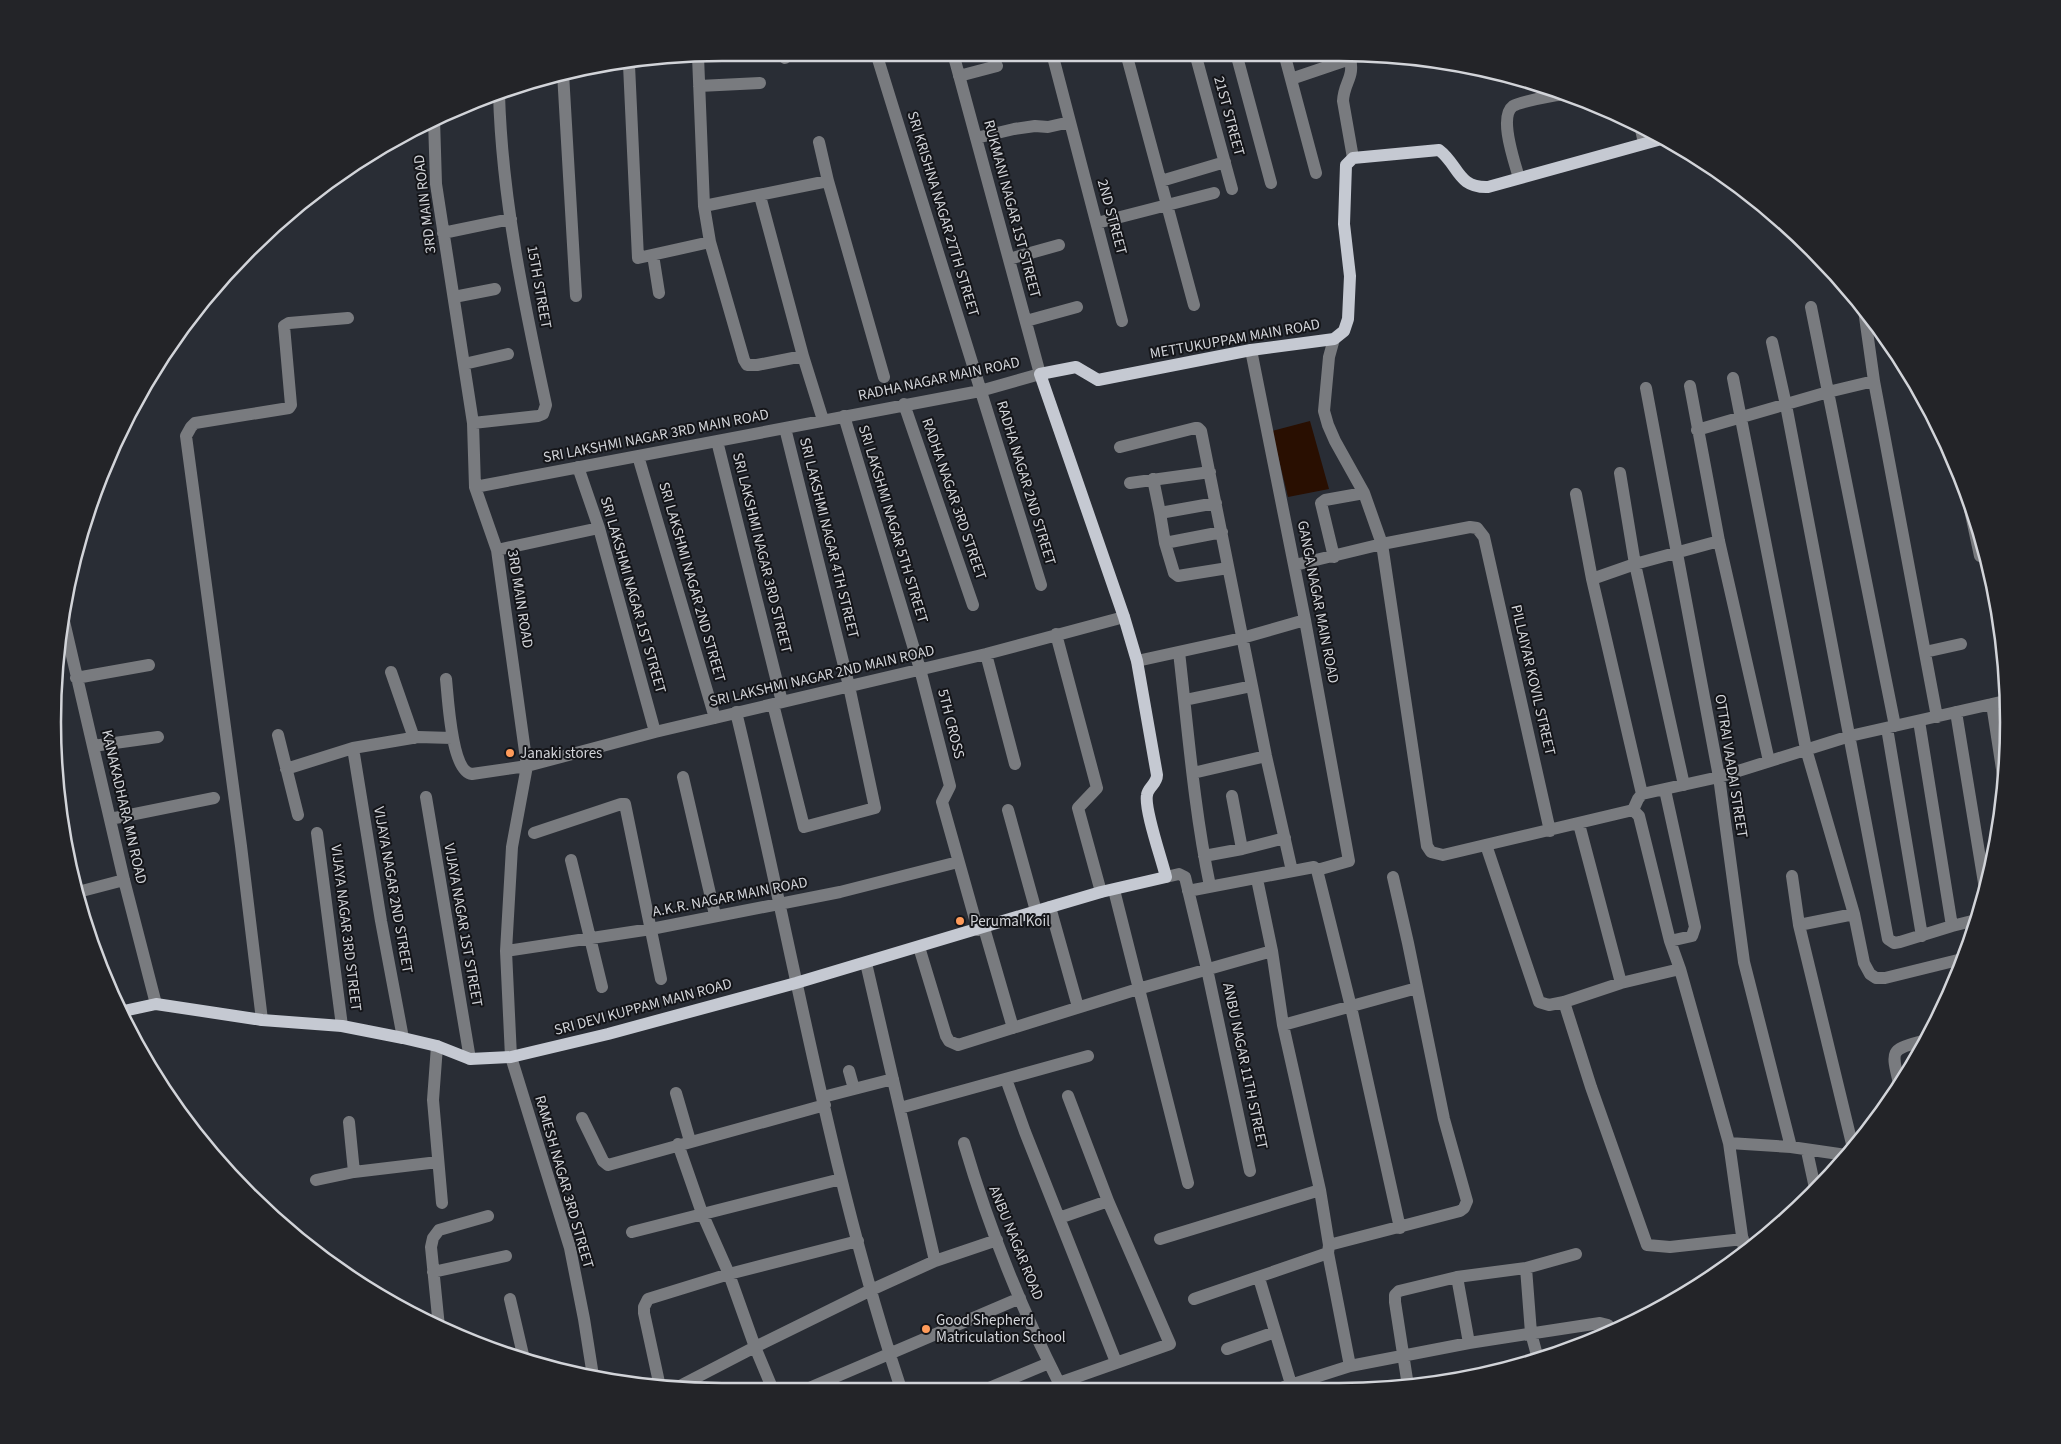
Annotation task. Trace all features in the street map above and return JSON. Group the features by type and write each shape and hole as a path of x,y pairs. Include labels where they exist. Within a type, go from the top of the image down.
{"main road":[{"path":"1353,158 1439,150 1460,177 1470,185 1479,188 1653,141"},
{"name":"METTUKUPPAM MAIN ROAD","path":"1040,374 1076,367 1098,380 1251,350 1334,339 1344,331 1348,319 1350,276 1344,224 1346,165 1353,158"},
{"path":"1040,374 1124,617 1137,661 1157,775 1155,783 1148,791 1147,806 1166,877"},
{"name":"SRI DEVI KUPPAM MAIN ROAD","path":"127,1010 156,1004 262,1020 342,1026 436,1046 470,1059 511,1057 608,1034 796,983 1101,892 1166,877"}],"street":[{"name":"SRI KRISHNA NAGAR 27TH STREET","path":"879,61 980,391"},
{"name":"RUKMANI NAGAR 1ST STREET","path":"955,61 1040,374"},
{"name":"2ND STREET","path":"1054,61 1122,321"},
{"path":"1128,61 1194,305"},
{"name":"21ST STREET","path":"1197,61 1232,189"},
{"path":"1238,61 1271,183"},
{"path":"1286,61 1316,173"},
{"path":"1291,79 1336,61"},
{"path":"698,62 704,206 710,242 729,314 747,364 758,366 803,356"},
{"path":"1350,62 1352,74 1343,95 1343,101 1353,158"},
{"path":"959,76 996,66"},
{"path":"629,68 638,258 710,242"},
{"path":"563,81 576,296"},
{"path":"699,86 760,83"},
{"path":"1519,178 1507,130 1508,112 1514,106 1552,97"},
{"name":"15TH STREET","path":"473,423 538,416 546,410 511,219 500,135 499,100"},
{"path":"976,138 1014,129 1035,126 1051,127 1070,122"},
{"name":"3RD MAIN ROAD","path":"434,127 436,184 473,423 475,488 497,550 527,766 512,847 506,951 511,1057"},
{"path":"1642,135 1644,143"},
{"path":"819,142 828,181 884,377"},
{"path":"1161,181 1225,162"},
{"path":"704,206 828,181"},
{"path":"1097,223 1214,193"},
{"path":"760,196 803,356 823,420"},
{"path":"444,233 511,219"},
{"path":"1009,259 1059,245"},
{"path":"653,255 659,294"},
{"path":"454,297 495,290"},
{"path":"1026,321 1077,307"},
{"path":"1812,307 1891,727 1922,936"},
{"path":"262,1020 241,846 186,436 195,423 289,408 284,326 289,323 348,318"},
{"path":"1866,324 1874,381 1937,716"},
{"path":"1334,339 1329,357 1324,411 1335,441 1364,494 1382,544 1427,846 1431,852 1443,854 1633,810"},
{"path":"1772,342 1786,405 1888,939 1900,942 1969,922"},
{"name":"GANGA NAGAR MAIN ROAD","path":"1251,350 1295,565 1349,861 1317,870"},
{"path":"464,364 508,354"},
{"name":"RADHA NAGAR MAIN ROAD","path":"844,416 980,391 1040,374"},
{"path":"1733,378 1806,749 1854,914 1864,963 1870,974 1876,978 1885,978 1955,961"},
{"path":"1698,430 1828,392 1874,381"},
{"path":"1690,386 1719,541 1768,761"},
{"name":"OTTRAI VAADAI STREET","path":"1646,388 1719,777 1744,962 1791,1147"},
{"name":"RADHA NAGAR 2ND STREET","path":"980,391 1041,585"},
{"name":"RADHA NAGAR 3RD STREET","path":"904,404 973,605"},
{"name":"SRI LAKSHMI NAGAR 3RD MAIN ROAD","path":"475,488 844,416"},
{"name":"SRI LAKSHMI NAGAR 5TH STREET","path":"844,416 920,669"},
{"name":"SRI LAKSHMI NAGAR 4TH STREET","path":"778,703 804,827 875,808 849,686 785,428"},
{"path":"1120,447 1198,428 1201,431 1266,756 1292,871"},
{"name":"SRI LAKSHMI NAGAR 3RD STREET","path":"717,441 778,703"},
{"name":"SRI LAKSHMI NAGAR 2ND STREET","path":"638,456 715,718"},
{"name":"SRI LAKSHMI NAGAR 1ST STREET","path":"578,467 599,528 654,732"},
{"path":"1130,483 1210,472"},
{"path":"1620,473 1635,564 1684,785"},
{"path":"1153,479 1165,543 1174,573 1178,576 1228,568"},
{"path":"1334,557 1321,504 1325,500 1364,494"},
{"path":"1576,494 1592,579 1642,794"},
{"path":"1160,513 1216,503"},
{"name":"PILLAIYAR KOVIL STREET","path":"1382,544 1470,527 1476,528 1484,537 1550,830"},
{"path":"497,550 599,528"},
{"path":"1165,543 1222,532"},
{"path":"1592,579 1677,551 1719,541"},
{"path":"1295,565 1382,544"},
{"name":"SRI LAKSHMI NAGAR 2ND MAIN ROAD","path":"452,738 463,770 468,774 527,766 654,732 986,654 1124,617"},
{"path":"1137,661 1242,638 1305,620"},
{"path":"1056,634 1096,788 1078,808 1101,892"},
{"name":"KANAKADHARA MN ROAD","path":"67,635 124,880 156,1004"},
{"path":"1925,652 1961,644"},
{"path":"1179,652 1193,773 1210,886"},
{"path":"986,654 1015,764"},
{"path":"76,678 149,666"},
{"name":"5TH CROSS","path":"920,669 950,786 942,802 958,862"},
{"path":"391,672 414,738"},
{"path":"286,769 353,748 414,738 452,738 446,679"},
{"path":"1185,700 1252,686"},
{"path":"1633,810 1642,794 1719,777 1850,736 1999,702"},
{"path":"1992,704 1999,748"},
{"path":"736,712 757,798 796,983 841,1179 871,1290 899,1383"},
{"path":"1956,712 1982,871"},
{"path":"1918,721 1952,926"},
{"path":"278,735 298,816"},
{"path":"93,746 158,737"},
{"name":"VIJAYA NAGAR 2ND STREET","path":"353,748 381,921 403,1038"},
{"path":"1193,773 1266,756"},
{"path":"683,777 715,916"},
{"path":"1665,790 1695,927 1692,936 1670,941"},
{"path":"1232,796 1242,850"},
{"name":"VIJAYA NAGAR 1ST STREET","path":"426,797 470,1059"},
{"path":"110,818 214,798"},
{"path":"534,833 625,804 661,979"},
{"path":"1008,810 1036,911"},
{"path":"1633,810 1639,816 1670,941 1680,969 1729,1143 1744,1244"},
{"path":"1579,824 1621,983"},
{"name":"VIJAYA NAGAR 3RD STREET","path":"317,834 342,1026"},
{"path":"1204,856 1242,850 1285,838"},
{"path":"1486,845 1539,1002 1549,1005 1564,1002 1621,983 1680,969"},
{"path":"571,860 602,987"},
{"path":"958,862 1013,1028"},
{"name":"A.K.R. NAGAR MAIN ROAD","path":"506,951 589,940 840,892 958,862"},
{"path":"1188,891 1314,867 1317,870 1351,1007 1400,1228"},
{"path":"1166,877 1183,875 1207,969"},
{"path":"1792,876 1799,926 1851,1139"},
{"path":"1194,1299 1259,1278 1328,1249 1460,1211 1464,1208 1467,1201 1444,1118 1393,877"},
{"path":"1257,879 1272,951 1283,1025 1320,1190 1328,1249 1350,1366"},
{"path":"83,891 124,880"},
{"path":"1114,890 1188,1183"},
{"path":"1050,907 1078,1007"},
{"path":"1799,926 1854,914"},
{"path":"918,947 946,1036 949,1041 958,1045 1138,988 1272,951"},
{"path":"866,963 935,1261"},
{"name":"ANBU NAGAR 11TH STREET","path":"1207,969 1250,1171"},
{"path":"1283,1025 1417,988"},
{"path":"1564,1002 1591,1087 1647,1245 1670,1247 1743,1244"},
{"path":"1897,1074 1894,1060 1895,1052 1900,1047 1916,1043"},
{"path":"436,1046 433,1100 442,1203"},
{"path":"900,1108 1088,1056"},
{"name":"RAMESH NAGAR 3RD STREET","path":"511,1057 570,1248 592,1370"},
{"path":"849,1071 854,1089"},
{"path":"582,1118 602,1161 607,1165 824,1101 854,1089 893,1079"},
{"path":"1006,1079 1116,1362"},
{"path":"676,1093 684,1142 702,1213 729,1274 770,1383"},
{"path":"1059,1218 1108,1201 1068,1096"},
{"path":"349,1122 354,1172"},
{"name":"ANBU NAGAR ROAD","path":"964,1143 976,1186 997,1240 1020,1298 1059,1383 1170,1344 1108,1201"},
{"path":"1729,1143 1791,1147 1807,1151 1839,1154"},
{"path":"1807,1151 1814,1181"},
{"path":"316,1180 354,1172 438,1162"},
{"path":"632,1232 841,1179"},
{"path":"1160,1239 1320,1190"},
{"path":"438,1319 431,1247 433,1238 439,1230 488,1216"},
{"path":"689,1381 871,1290 935,1261 997,1240"},
{"path":"658,1379 644,1313 648,1299 729,1274 858,1241"},
{"path":"1407,1379 1395,1295 1399,1291 1457,1278 1526,1268 1576,1254"},
{"path":"433,1272 506,1256"},
{"path":"1526,1268 1531,1333 1536,1352"},
{"path":"1259,1278 1275,1332 1287,1383"},
{"path":"1457,1278 1469,1343"},
{"path":"822,1383 1020,1298"},
{"path":"510,1299 522,1352"},
{"path":"1294,1383 1350,1366 1469,1343 1600,1323 1608,1325"},
{"path":"1227,1349 1275,1332"},
{"path":"1001,1383 1049,1363"}],"shaded area":[{"path":"1310,421 1329,489 1288,497 1272,431"}],"place":[{"name":"Janaki stores","path":"510,753"},
{"name":"Perumal Koil","path":"960,921"},
{"name":"Good Shepherd Matriculation School","path":"926,1329"}]}
